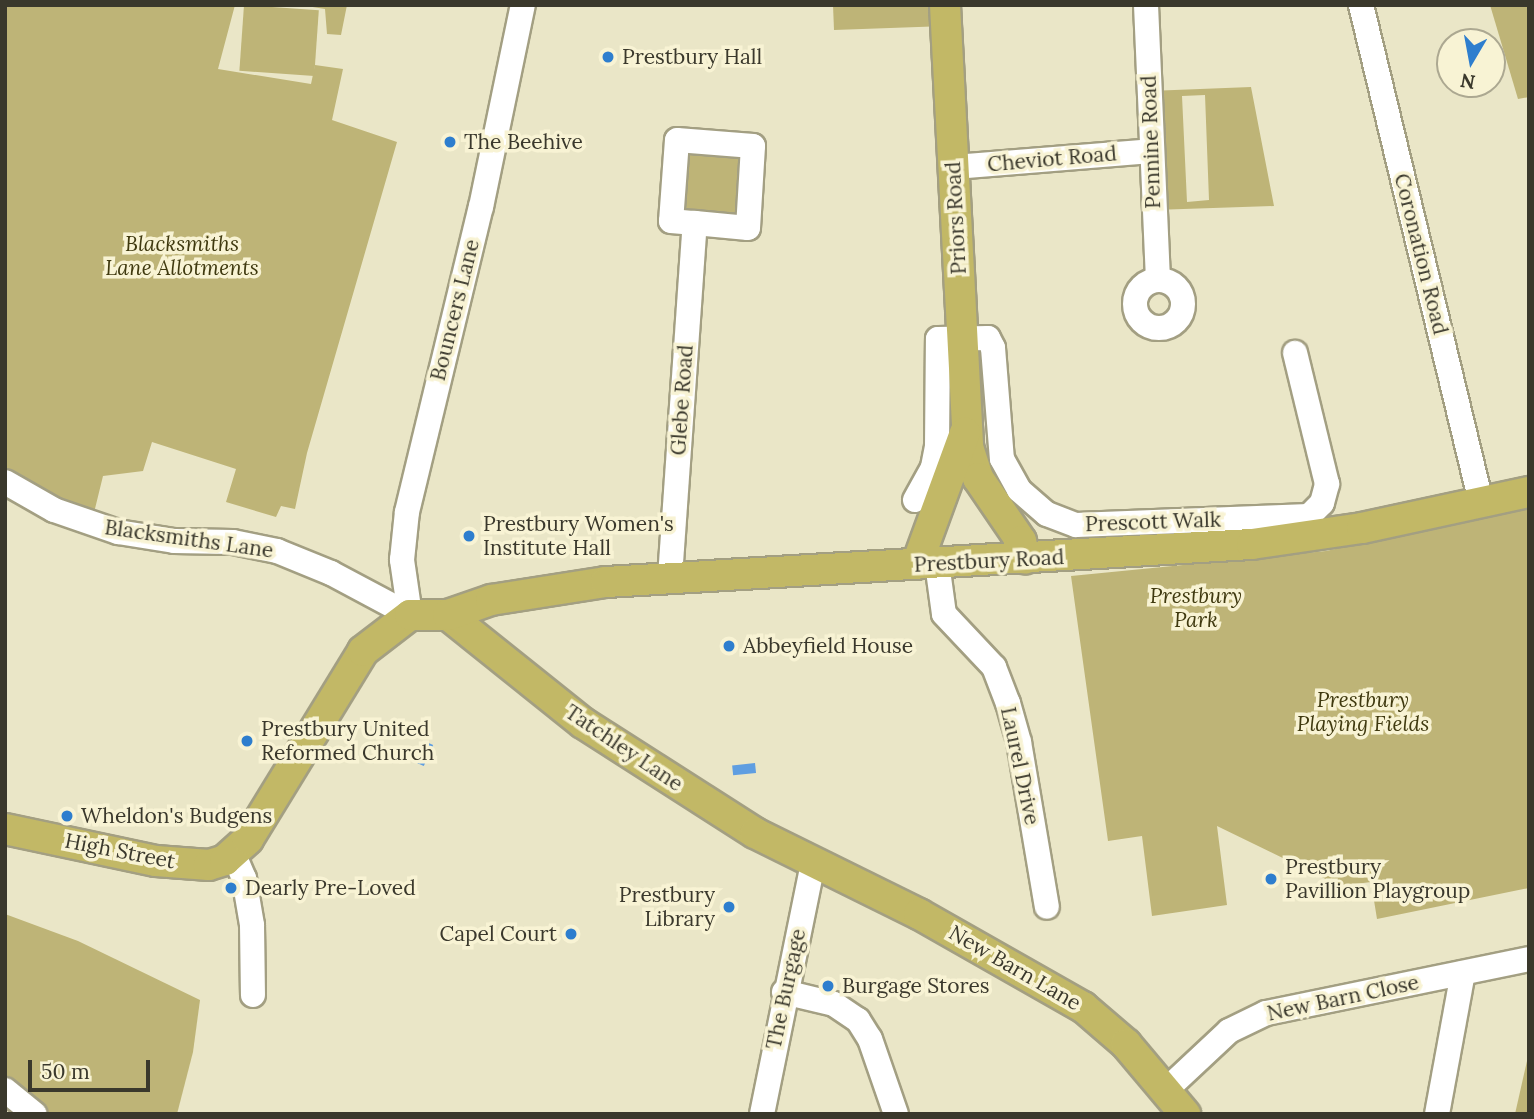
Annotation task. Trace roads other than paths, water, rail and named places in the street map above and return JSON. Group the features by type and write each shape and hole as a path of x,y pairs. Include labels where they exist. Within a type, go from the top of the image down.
{"main road":[{"name":"Priors Road","path":"945,5 966,431 978,478 1021,541 1026,559"},
{"name":"Priors Road","path":"927,564 966,431"},
{"name":"Prestbury Road","path":"410,615 448,615 491,600 670,577 1026,559 1252,544 1362,528 1529,492"},
{"path":"234,855 248,839 363,651 410,615"},
{"name":"Tatchley Lane","path":"448,615 583,723 755,833 813,864"},
{"name":"High Street","path":"5,829 176,863 209,865 234,855"},
{"name":"New Barn Lane","path":"813,864 919,914 1083,1007 1115,1033 1185,1114"}],"street":[{"name":"Pennine Road","path":"1146,5 1157,279"},
{"name":"Coronation Road","path":"1361,5 1481,502"},
{"name":"Bouncers Lane","path":"410,615 402,560 407,512 481,207 521,6"},
{"path":"677,139 753,146 748,228 695,223 671,220 677,139"},
{"name":"Cheviot Road","path":"954,167 1151,151"},
{"name":"Glebe Road","path":"670,577 695,223"},
{"name":"Prescott Walk","path":"962,338 988,338 993,348 1002,459 1012,480 1037,507 1076,525 1302,518 1315,512 1327,484 1295,353"},
{"path":"915,500 933,467 937,447 935,348 938,339 962,338"},
{"name":"Blacksmiths Lane","path":"5,482 54,510 118,532 174,541 233,542 286,554 340,577 410,615"},
{"name":"Laurel Drive","path":"927,564 944,614 994,667 1008,703 1019,741 1047,907"},
{"path":"234,855 244,878 252,925 254,995"},
{"name":"The Burgage","path":"762,1114 784,992 813,864"},
{"name":"New Barn Close","path":"1166,1090 1220,1038 1252,1018 1529,960"},
{"path":"1437,1114 1463,973"},
{"path":"784,992 834,1004 858,1020 870,1039 897,1114"},
{"path":"5,1090 35,1114"}],"water":[{"path":"424,741 433,745 424,766 415,762"},
{"path":"755,763 756,773 733,775 732,765"}],"place":[{"name":"Prestbury Hall","path":"608,57"},
{"name":"The Beehive","path":"450,142"},
{"name":"Prestbury Women's Institute Hall","path":"469,536"},
{"name":"Abbeyfield House","path":"729,646"},
{"name":"Prestbury United Reformed Church","path":"247,741"},
{"name":"Wheldon's Budgens","path":"67,816"},
{"name":"Prestbury Pavillion Playgroup","path":"1271,879"},
{"name":"Dearly Pre-Loved","path":"231,888"},
{"name":"Prestbury Library","path":"729,907"},
{"name":"Capel Court","path":"571,934"},
{"name":"Burgage Stores","path":"828,986"}],"park label":[{"name":"Blacksmiths Lane Allotments","path":"182,256"},
{"name":"Prestbury Park","path":"1196,608"},
{"name":"Prestbury Playing Fields","path":"1363,712"}]}
